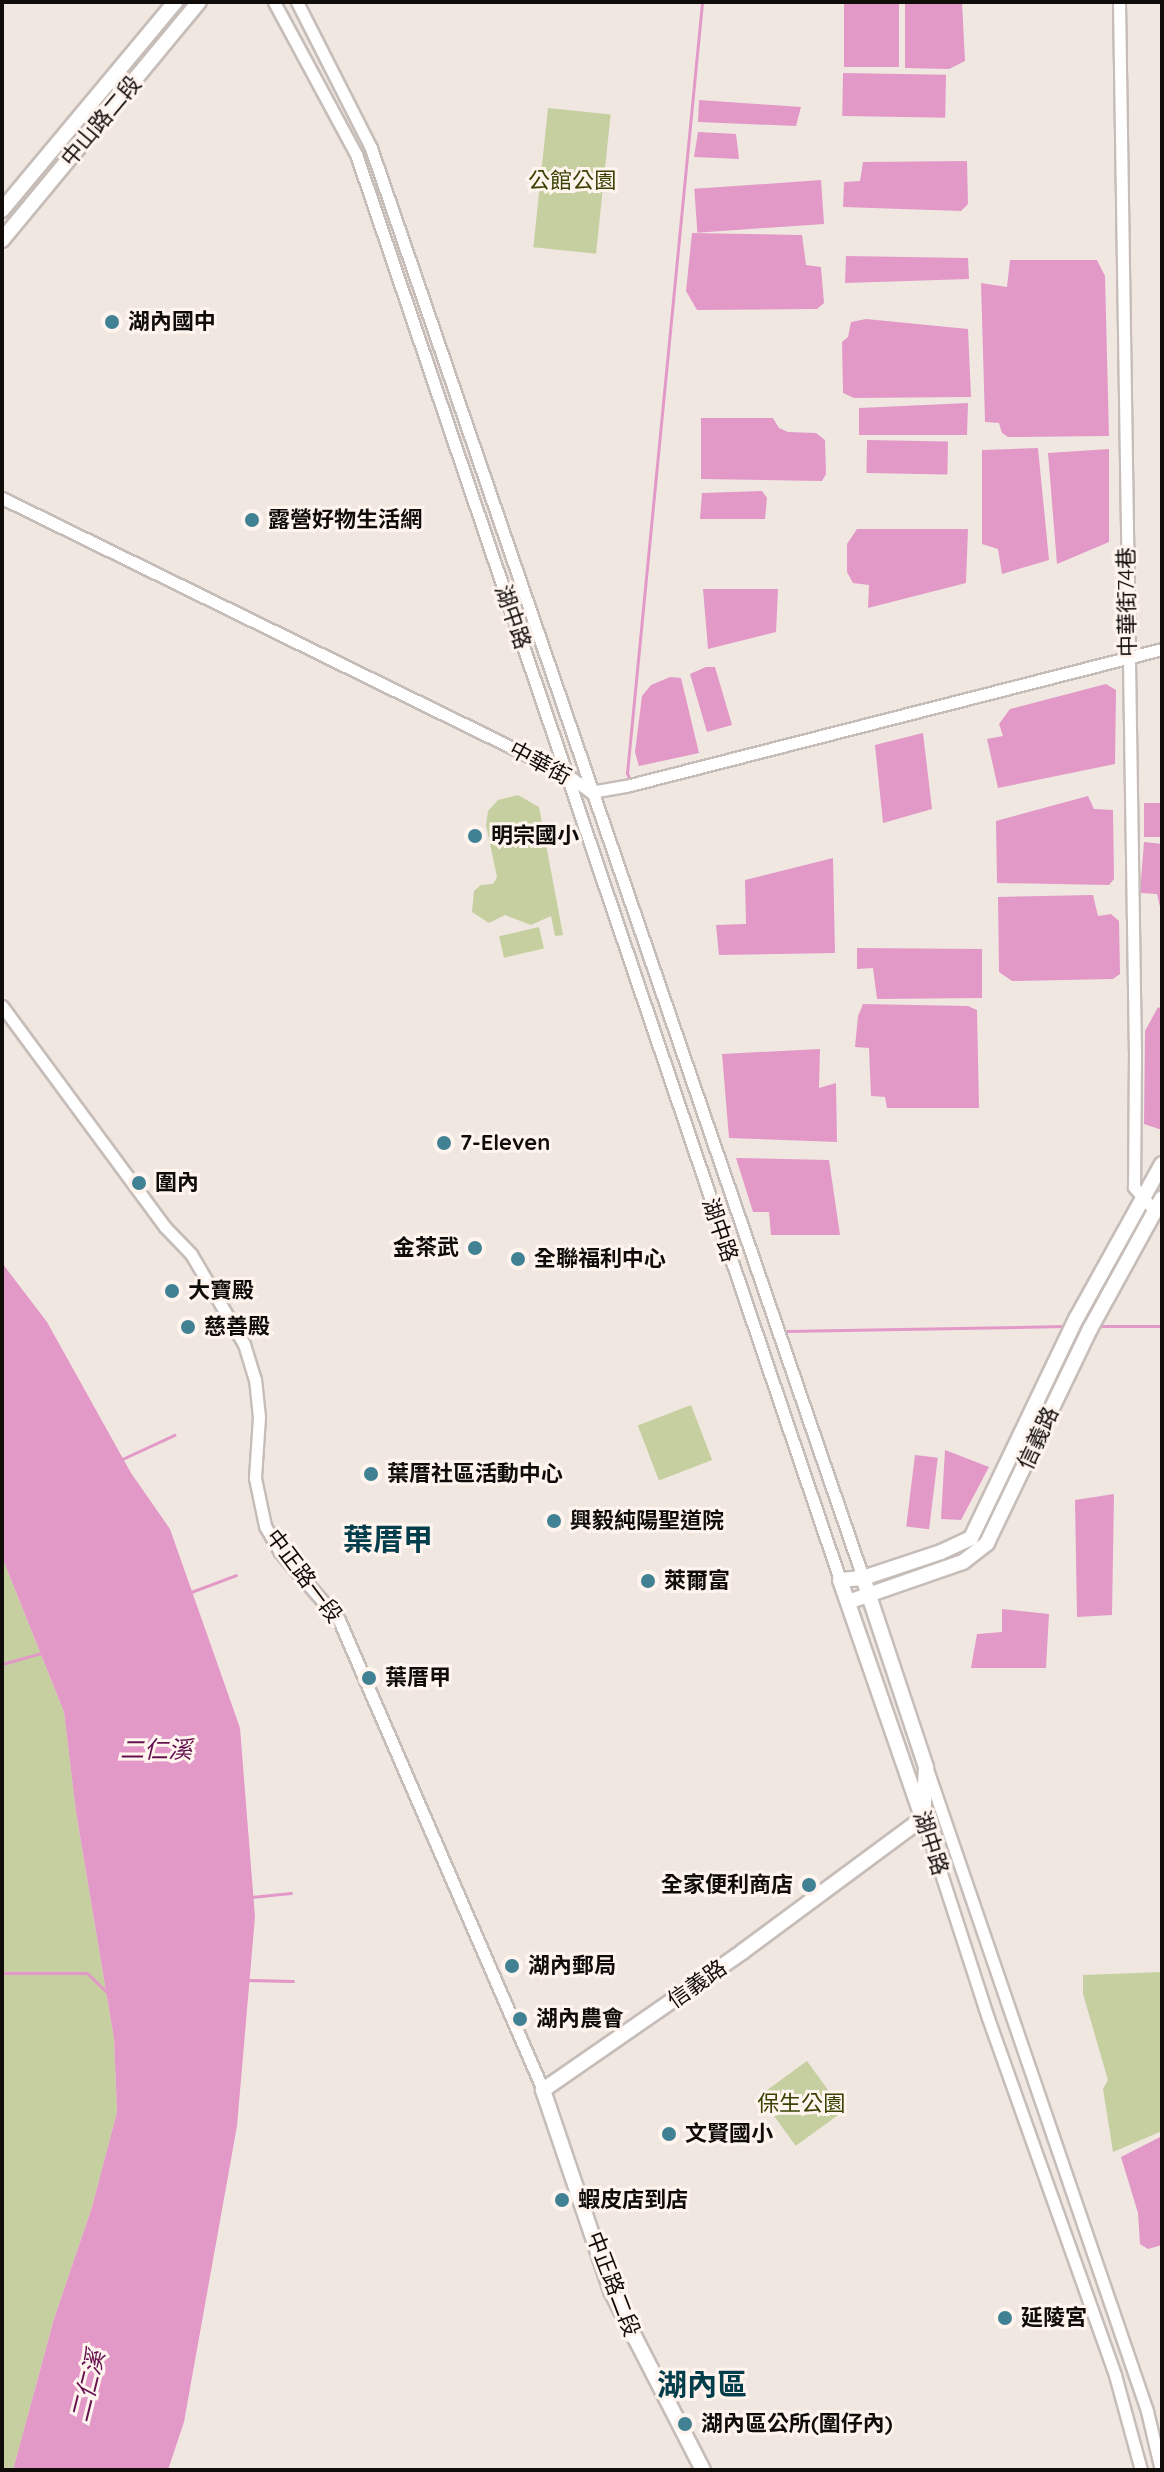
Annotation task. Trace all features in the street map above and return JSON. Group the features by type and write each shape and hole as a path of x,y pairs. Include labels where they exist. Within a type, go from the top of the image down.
{"main road":[{"name":"中山路二段","path":"2,210 175,2"},
{"name":"中山路二段","path":"2,240 199,2"},
{"name":"信義路","path":"863,1578 960,1545 971,1538 979,1527 1076,1319 1162,1164"},
{"name":"信義路","path":"848,1602 963,1562 987,1543 1090,1329 1158,1204"},
{"path":"840,1580 863,1578"},
{"name":"湖中路","path":"863,1578 926,1767"},
{"name":"湖中路","path":"840,1580 923,1818"},
{"path":"923,1818 926,1767"},
{"name":"信義路","path":"543,2090 742,1952 923,1818"},
{"name":"中正路二段","path":"543,2090 611,2291 703,2470"}],"street":[{"name":"湖中路","path":"274,2 356,154 840,1580"},
{"name":"湖中路","path":"297,2 371,148 863,1578"},
{"name":"中華街74巷","path":"1119,2 1135,1051 1134,1187 1143,1199"},
{"name":"中華街","path":"2,498 566,774 591,792 626,786 1162,649"},
{"name":"中正路一段","path":"2,1006 165,1227 191,1254 244,1344 255,1379 259,1417 255,1478 265,1526 280,1552 339,1620 543,2090"},
{"path":"1143,1199 1158,1204"},
{"name":"湖中路","path":"926,1767 1147,2411 1161,2470"},
{"name":"湖中路","path":"923,1818 988,2018 1115,2375 1141,2470"}],"green space":[{"name":"公館公園","path":"548,108 611,115 596,254 533,247"},
{"path":"518,795 539,807 563,935 555,936 551,916 531,925 505,915 489,923 472,912 474,891 481,885 493,884 497,877 486,825 488,811 498,800"},
{"path":"539,927 544,948 504,958 499,936"},
{"path":"691,1405 712,1460 659,1481 638,1425"},
{"path":"2,1557 64,1712 76,1812 114,2039 117,2112 92,2207 54,2319 13,2470 2,2470"},
{"path":"1162,1972 1162,2131 1113,2152 1103,2089 1108,2080 1083,1994 1083,1975"},
{"name":"保生公園","path":"807,2061 843,2111 796,2146 759,2096"}],"water":[{"path":"844,2 899,2 899,67 844,67"},
{"path":"905,2 962,2 965,61 949,69 905,68"},
{"path":"843,73 946,75 945,118 842,116"},
{"path":"699,100 801,107 796,126 698,122"},
{"path":"698,132 736,134 739,159 694,157"},
{"path":"967,161 968,204 961,211 843,207 844,182 860,181 863,162"},
{"path":"821,180 824,224 697,233 694,189"},
{"path":"692,233 802,235 806,265 821,267 824,303 817,309 697,310 686,291"},
{"path":"846,256 968,258 969,279 845,283"},
{"path":"1010,260 1097,260 1105,276 1109,436 1008,437 1002,433 999,423 985,422 981,283 1007,287"},
{"path":"866,319 968,329 971,397 854,398 843,393 842,342 848,337 851,322"},
{"path":"968,403 967,435 859,435 859,408"},
{"path":"701,418 773,418 779,428 788,432 816,433 825,440 826,474 822,481 701,479"},
{"path":"867,440 948,441 947,474 866,473"},
{"path":"1038,448 1049,560 1002,574 998,549 982,544 982,450"},
{"path":"1109,449 1109,542 1057,564 1048,453"},
{"path":"762,491 767,498 765,519 700,519 702,493"},
{"path":"857,529 968,529 966,583 868,608 869,585 853,583 847,572 847,544"},
{"path":"703,589 778,589 776,632 708,649"},
{"path":"706,667 715,667 732,725 707,732 690,674"},
{"path":"670,677 681,678 699,753 639,766 635,752 642,696 651,685"},
{"path":"1106,684 1116,690 1115,764 998,788 987,739 1003,736 999,724 1010,709"},
{"path":"923,733 932,809 883,823 875,745"},
{"path":"1088,796 1094,809 1113,810 1114,879 1109,885 997,883 996,821"},
{"path":"1144,803 1162,803 1162,837 1144,837"},
{"path":"1144,842 1162,844 1162,916 1157,894 1140,893"},
{"path":"833,858 835,953 719,955 716,925 746,924 745,880"},
{"path":"1093,895 1098,916 1111,914 1119,921 1120,974 1113,979 1012,981 999,972 998,897"},
{"path":"857,948 982,949 982,998 877,999 873,968 857,969"},
{"path":"863,1004 968,1006 977,1010 979,1108 887,1108 885,1097 871,1096 869,1048 855,1047 858,1016"},
{"path":"1158,1007 1162,1009 1162,1130 1144,1124 1145,1031"},
{"path":"820,1049 819,1088 836,1083 837,1142 729,1138 722,1054"},
{"path":"736,1158 829,1160 840,1235 771,1235 769,1212 753,1212"},
{"name":"二仁溪","path":"2,1263 47,1322 131,1473 170,1529 240,1728 255,1917 237,2126 184,2422 168,2470 13,2470 54,2319 92,2207 117,2112 114,2039 76,1812 64,1712 2,1557"},
{"path":"945,1450 989,1467 961,1520 941,1519"},
{"path":"915,1455 938,1458 929,1529 906,1526"},
{"path":"1114,1494 1112,1615 1077,1617 1075,1500"},
{"path":"1002,1609 1049,1614 1046,1668 971,1668 977,1634 1002,1632"},
{"path":"1162,2136 1162,2245 1148,2249 1140,2244 1138,2213 1121,2157"}],"waterway":[{"path":"631,783 627,773 702,2"},
{"path":"785,1331 1065,1326"},
{"path":"1097,1326 1162,1326"},
{"path":"120,1460 174,1435"},
{"path":"191,1592 236,1575"},
{"path":"2,1664 45,1652"},
{"path":"251,1897 291,1893"},
{"path":"2,1973 87,1973 109,1994"},
{"path":"248,1980 293,1981"}],"place":[{"name":"湖內國中","path":"112,322"},
{"name":"露營好物生活網","path":"252,520"},
{"name":"明宗國小","path":"475,836"},
{"name":"7-Eleven","path":"444,1143"},
{"name":"圍內","path":"139,1183"},
{"name":"金茶武","path":"475,1248"},
{"name":"全聯福利中心","path":"518,1259"},
{"name":"大寶殿","path":"172,1291"},
{"name":"慈善殿","path":"188,1327"},
{"name":"葉厝社區活動中心","path":"371,1474"},
{"name":"興毅純陽聖道院","path":"554,1521"},
{"name":"萊爾富","path":"648,1581"},
{"name":"葉厝甲","path":"369,1678"},
{"name":"全家便利商店","path":"809,1885"},
{"name":"湖內郵局","path":"512,1966"},
{"name":"湖內農會","path":"520,2019"},
{"name":"文賢國小","path":"669,2134"},
{"name":"蝦皮店到店","path":"562,2200"},
{"name":"延陵宮","path":"1005,2318"},
{"name":"湖內區公所(圍仔內)","path":"685,2424"}],"district":[{"name":"葉厝甲","path":"388,1539"},
{"name":"湖內區","path":"702,2384"}]}
